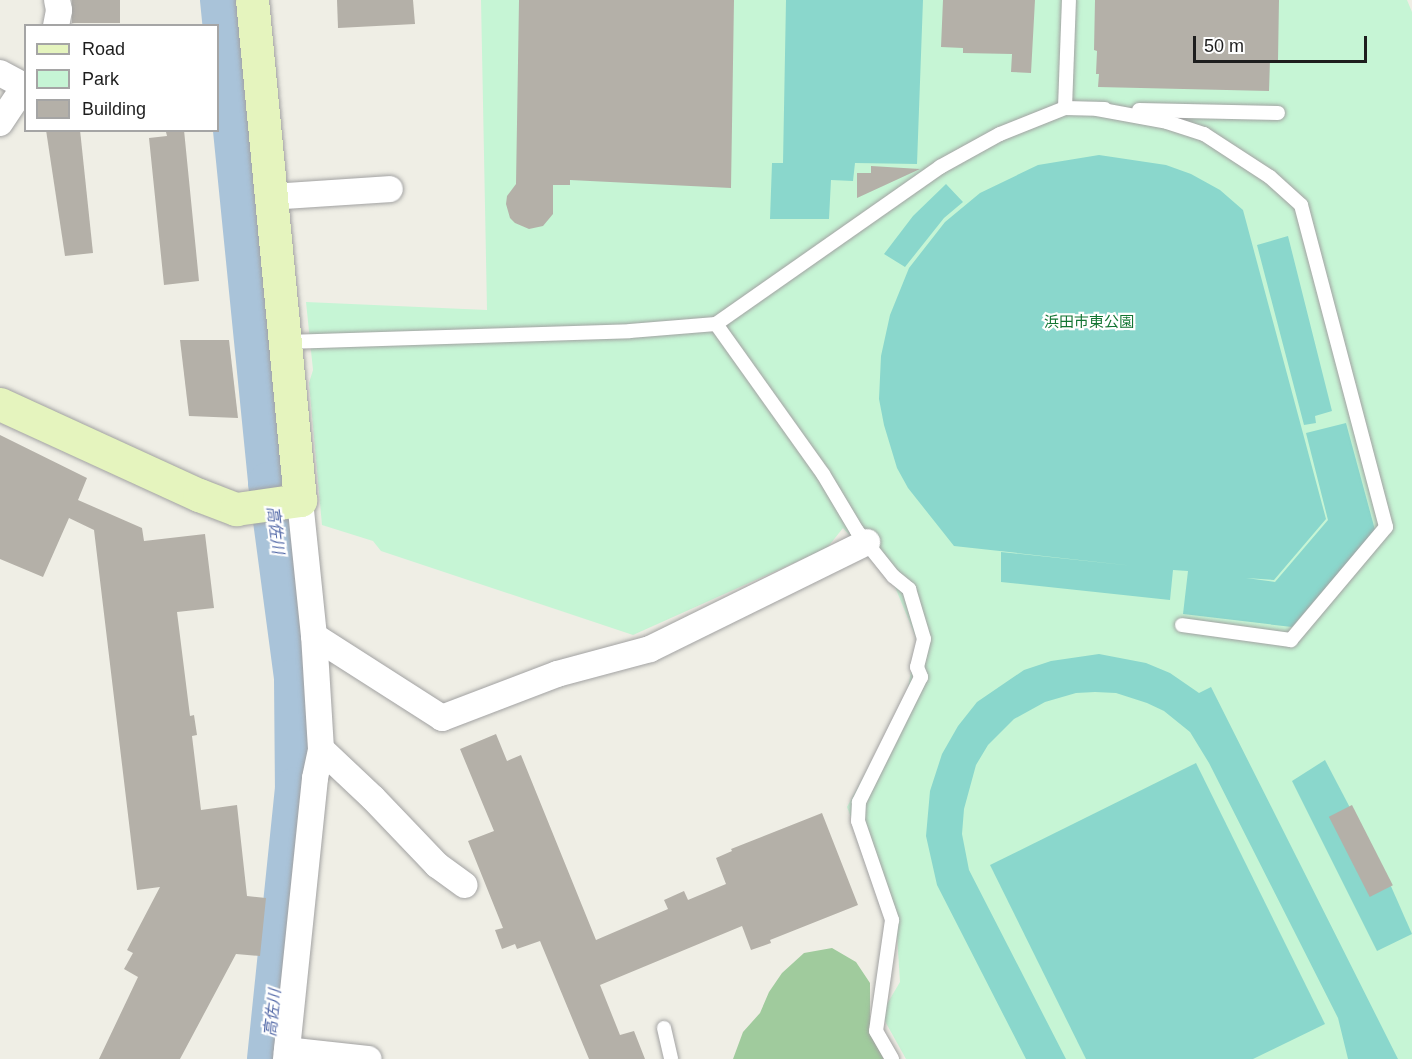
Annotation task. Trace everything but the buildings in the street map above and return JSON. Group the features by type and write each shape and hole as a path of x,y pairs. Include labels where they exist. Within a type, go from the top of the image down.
{"street":[{"path":"56,24 59,10 57,0"},
{"path":"252,0 286,342 293,501 314,636 321,749 315,778 287,1055 369,1059"},
{"path":"0,73 24,85"},
{"path":"0,123 24,87"},
{"path":"270,197 390,189"},
{"path":"0,404 199,495 242,510 293,501"},
{"path":"314,636 442,718 557,674 650,649 867,542"},
{"path":"321,749 373,798 437,865 465,885"}],"lane":[{"path":"1065,108 1069,0"},
{"path":"286,342 630,331 716,324 940,167 1000,134 1065,108 1278,113"},
{"path":"1097,109 1167,122 1204,134 1270,177 1301,205 1386,527 1291,640 1182,625"},
{"path":"716,324 823,474 867,542 892,576 909,589 924,639 917,667 921,677 858,802 858,821 892,920 876,1031 892,1059"},
{"path":"664,1028 671,1059"}],"green space":[{"name":"浜田市東公園","path":"481,0 1407,0 1412,12 1412,1059 906,1059 881,1014 900,982 897,935 847,807 906,698 917,640 895,587 843,528 827,548 633,635 381,551 373,541 322,525 309,383 313,370 306,302 487,310"},
{"path":"786,0 923,0 917,164 855,163 853,181 831,180 829,219 770,219 772,163 783,163"},
{"path":"1099,155 1166,165 1191,174 1220,190 1243,210 1326,519 1274,580 1246,578 1275,582 1328,520 1306,433 1346,423 1375,530 1292,627 1183,614 1188,571 1173,570 1170,600 1001,582 1001,552 1134,566 954,546 908,488 897,468 879,399 881,356 890,315 909,268 945,222 980,193 1038,165"},
{"path":"946,184 963,202 944,218 905,267 884,254 913,216"},
{"path":"1288,236 1332,411 1315,416 1316,423 1304,425 1257,245"},
{"path":"1099,654 1146,663 1170,673 1199,693 1211,687 1398,1059 1348,1059 1338,1018 1209,763 1190,732 1164,711 1147,703 1116,693 1095,692 1076,693 1045,702 1014,719 988,745 976,765 964,809 962,834 969,870 1066,1059 1026,1059 937,885 926,836 930,791 942,754 958,726 977,702 1024,670 1051,661"},
{"path":"1325,760 1390,884 1412,934 1377,951 1292,781"},
{"path":"1196,763 1325,1024 1253,1059 1086,1059 990,865"},
{"path":"832,948 856,962 870,983 870,1034 884,1059 733,1059 743,1032 760,1013 769,992 782,973 804,953"}],"waterway":[{"name":"高佐川","path":"221,0 269,483 295,679 296,788 268,1059"}]}
